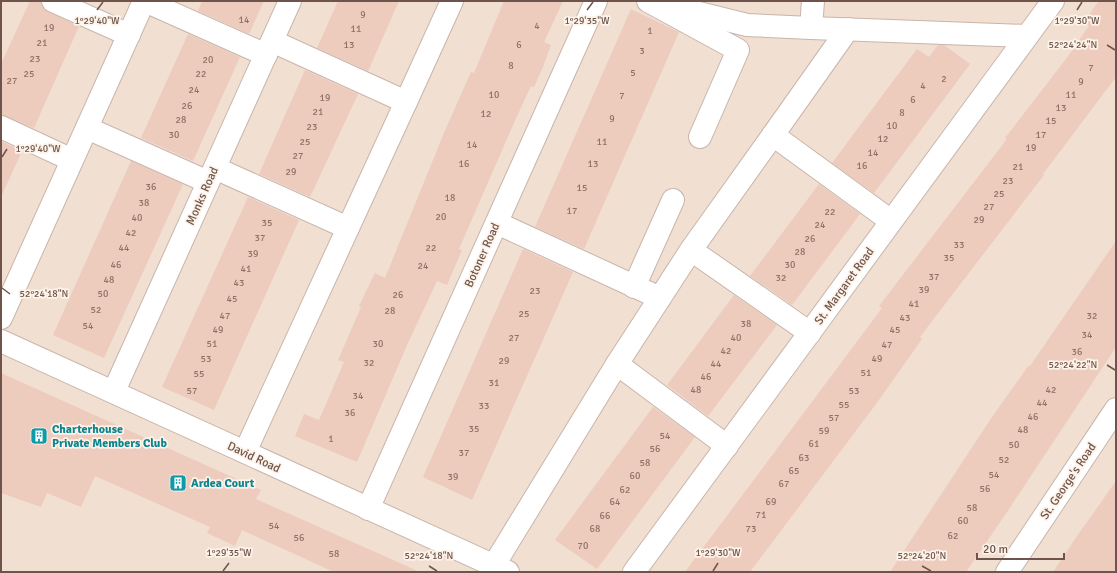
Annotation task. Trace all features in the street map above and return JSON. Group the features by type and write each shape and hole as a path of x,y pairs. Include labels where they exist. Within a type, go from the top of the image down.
{"street":[{"path":"53,1 129,35"},
{"path":"1,318 145,1 406,102"},
{"name":"Monks Road","path":"114,391 290,1"},
{"path":"245,452 452,1"},
{"name":"Botoner Road","path":"368,509 596,1"},
{"path":"648,1 738,50 700,137"},
{"path":"653,1 747,26 1027,36"},
{"path":"811,28 813,1"},
{"name":"St. Margaret Road","path":"634,572 1053,1"},
{"path":"501,569 617,364 691,250 848,29"},
{"path":"1,127 72,160"},
{"path":"87,128 348,228"},
{"path":"773,135 891,221"},
{"path":"634,287 673,200"},
{"path":"496,223 660,298"},
{"path":"691,250 810,333"},
{"name":"David Road","path":"1,341 114,391 501,569"},
{"path":"617,364 727,446"},
{"name":"St. George's Road","path":"1007,572 1116,409"}],"shaded area":[{"path":"1,1 1116,1 1116,572 1,572"}],"building":[{"path":"30,1 41,1 43,8 48,12 79,26 34,128 1,115 1,64"},
{"path":"202,1 264,1 249,34 198,11"},
{"path":"338,1 399,1 368,71 317,48"},
{"path":"504,1 563,1 544,42 551,45 543,67 534,87 531,86 517,116 459,249 462,250 447,285 437,281 407,345 357,462 295,436 304,414 319,420 344,362 338,360 361,307 359,306 375,273 385,278 446,128 471,72 474,73"},
{"path":"1099,1 1116,1 1116,77 1043,174 1044,175 920,337 922,339 876,404 750,572 685,572 882,308 879,306 1007,139 1005,138 1066,59 1089,26 1084,21"},
{"path":"631,9 679,32 584,249 535,227"},
{"path":"188,34 240,57 193,161 141,138"},
{"path":"938,45 944,45 970,64 874,193 832,163 917,49 929,57"},
{"path":"305,70 358,94 310,197 259,174"},
{"path":"1,141 22,151 1,197"},
{"path":"131,161 183,184 104,358 53,335"},
{"path":"819,184 860,214 792,305 750,276"},
{"path":"248,197 299,220 214,410 162,387"},
{"path":"1116,241 1116,347 1007,512 966,572 890,572 992,417 1029,365 1030,366"},
{"path":"523,249 573,272 472,500 423,477"},
{"path":"734,295 777,325 708,416 667,385"},
{"path":"1,373 261,490 256,499 420,572 334,572 242,530 235,546 207,533 210,527 95,476 81,507 47,493 41,507 1,493"},
{"path":"653,407 695,437 597,569 555,540"},
{"path":"1116,481 1116,572 1053,572 1075,539"}],"place":[{"name":"Charterhouse Private Members Club","path":"39,436"},
{"name":"Ardea Court","path":"178,483"}]}
